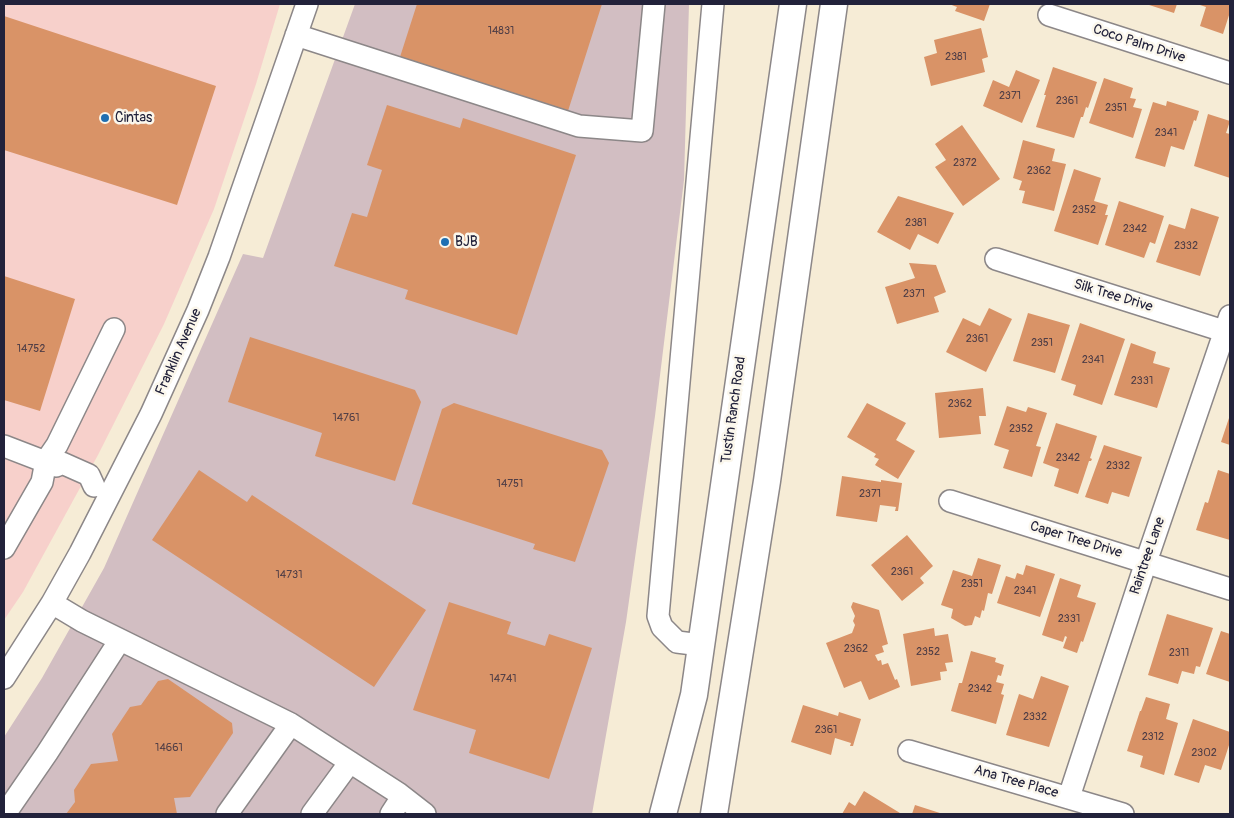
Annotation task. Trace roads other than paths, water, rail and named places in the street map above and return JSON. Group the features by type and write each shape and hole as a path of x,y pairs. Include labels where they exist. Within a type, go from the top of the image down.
{"main road":[{"name":"Tustin Ranch Road","path":"663,814 694,695 793,4"},
{"path":"714,814 767,481 834,4"}],"street":[{"name":"Franklin Avenue","path":"4,678 52,603 80,553 102,489 151,414 198,310 222,248 306,4"},
{"path":"296,35 579,126 642,131 654,4"},
{"path":"701,645 677,642 662,627 658,616 713,4"},
{"name":"Coco Palm Drive","path":"1049,15 1230,74"},
{"name":"Silk Tree Drive","path":"996,259 1229,327"},
{"name":"Raintree Lane","path":"1069,798 1146,562 1229,327"},
{"path":"4,548 42,482 114,329"},
{"path":"4,446 51,463 62,463 89,475 102,489"},
{"name":"Caper Tree Drive","path":"950,501 1230,589"},
{"path":"52,603 82,621 291,724 350,762 396,806 425,814"},
{"path":"5,814 120,640"},
{"path":"227,814 291,724"},
{"name":"Ana Tree Place","path":"909,751 1123,814"},
{"path":"312,814 350,762"}],"place":[{"name":"Cintas","path":"105,118"},
{"name":"BJB","path":"445,242"}]}
